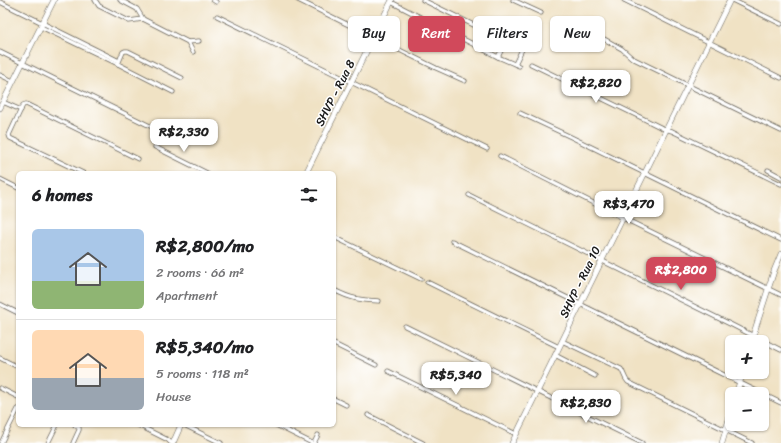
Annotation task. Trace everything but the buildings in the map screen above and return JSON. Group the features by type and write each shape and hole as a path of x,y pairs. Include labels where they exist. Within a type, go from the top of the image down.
{"street":[{"path":"0,108 54,0"},
{"path":"95,0 99,6 129,21 143,19"},
{"path":"120,0 137,9 143,19 188,42 199,41"},
{"path":"298,0 348,25"},
{"path":"423,0 502,39 504,41 504,45 498,57"},
{"path":"513,0 541,14"},
{"path":"624,0 781,78"},
{"path":"731,0 781,24"},
{"name":"SHVP - Rua 10","path":"512,443 731,0"},
{"path":"391,1 498,57 517,65 522,52"},
{"name":"SHVP - Rua 8","path":"384,16 391,1"},
{"path":"0,2 41,25 118,62 173,92"},
{"path":"217,16 487,149"},
{"path":"605,40 622,49 632,58 781,131"},
{"path":"188,42 193,52"},
{"path":"118,62 123,52 128,51 182,78"},
{"path":"400,51 465,81"},
{"path":"0,52 150,126"},
{"name":"SHVP - Rua 8","path":"307,171 366,52"},
{"path":"531,64 781,184"},
{"path":"0,75 13,81"},
{"path":"3,102 20,110"},
{"path":"79,171 10,138 9,135 23,105 26,104 138,159"},
{"path":"520,113 781,240"},
{"path":"155,147 203,171"},
{"path":"500,156 781,295"},
{"path":"768,178 770,171 781,177"},
{"path":"0,179 16,187"},
{"path":"469,195 751,335"},
{"path":"336,238 421,279"},
{"path":"452,241 740,382 781,404"},
{"path":"753,335 781,254"},
{"path":"426,282 559,347"},
{"path":"336,291 358,300 379,301"},
{"path":"0,304 16,312"},
{"path":"406,326 642,443"},
{"path":"562,341 620,369 628,382 725,430"},
{"path":"769,344 781,350"},
{"path":"336,345 376,365"},
{"path":"555,355 595,376"},
{"path":"0,358 16,366"},
{"path":"388,372 516,434"},
{"path":"738,387 741,379"},
{"path":"0,388 16,396"},
{"path":"336,399 346,405"},
{"path":"1,443 16,413"},
{"path":"368,415 424,443"},
{"path":"48,443 56,427"},
{"path":"74,443 79,430 78,427"},
{"path":"142,427 172,443 182,427"},
{"path":"187,427 220,443"},
{"path":"280,427 313,443 318,435"},
{"path":"722,443 726,431"},
{"path":"728,431 752,443"}]}
